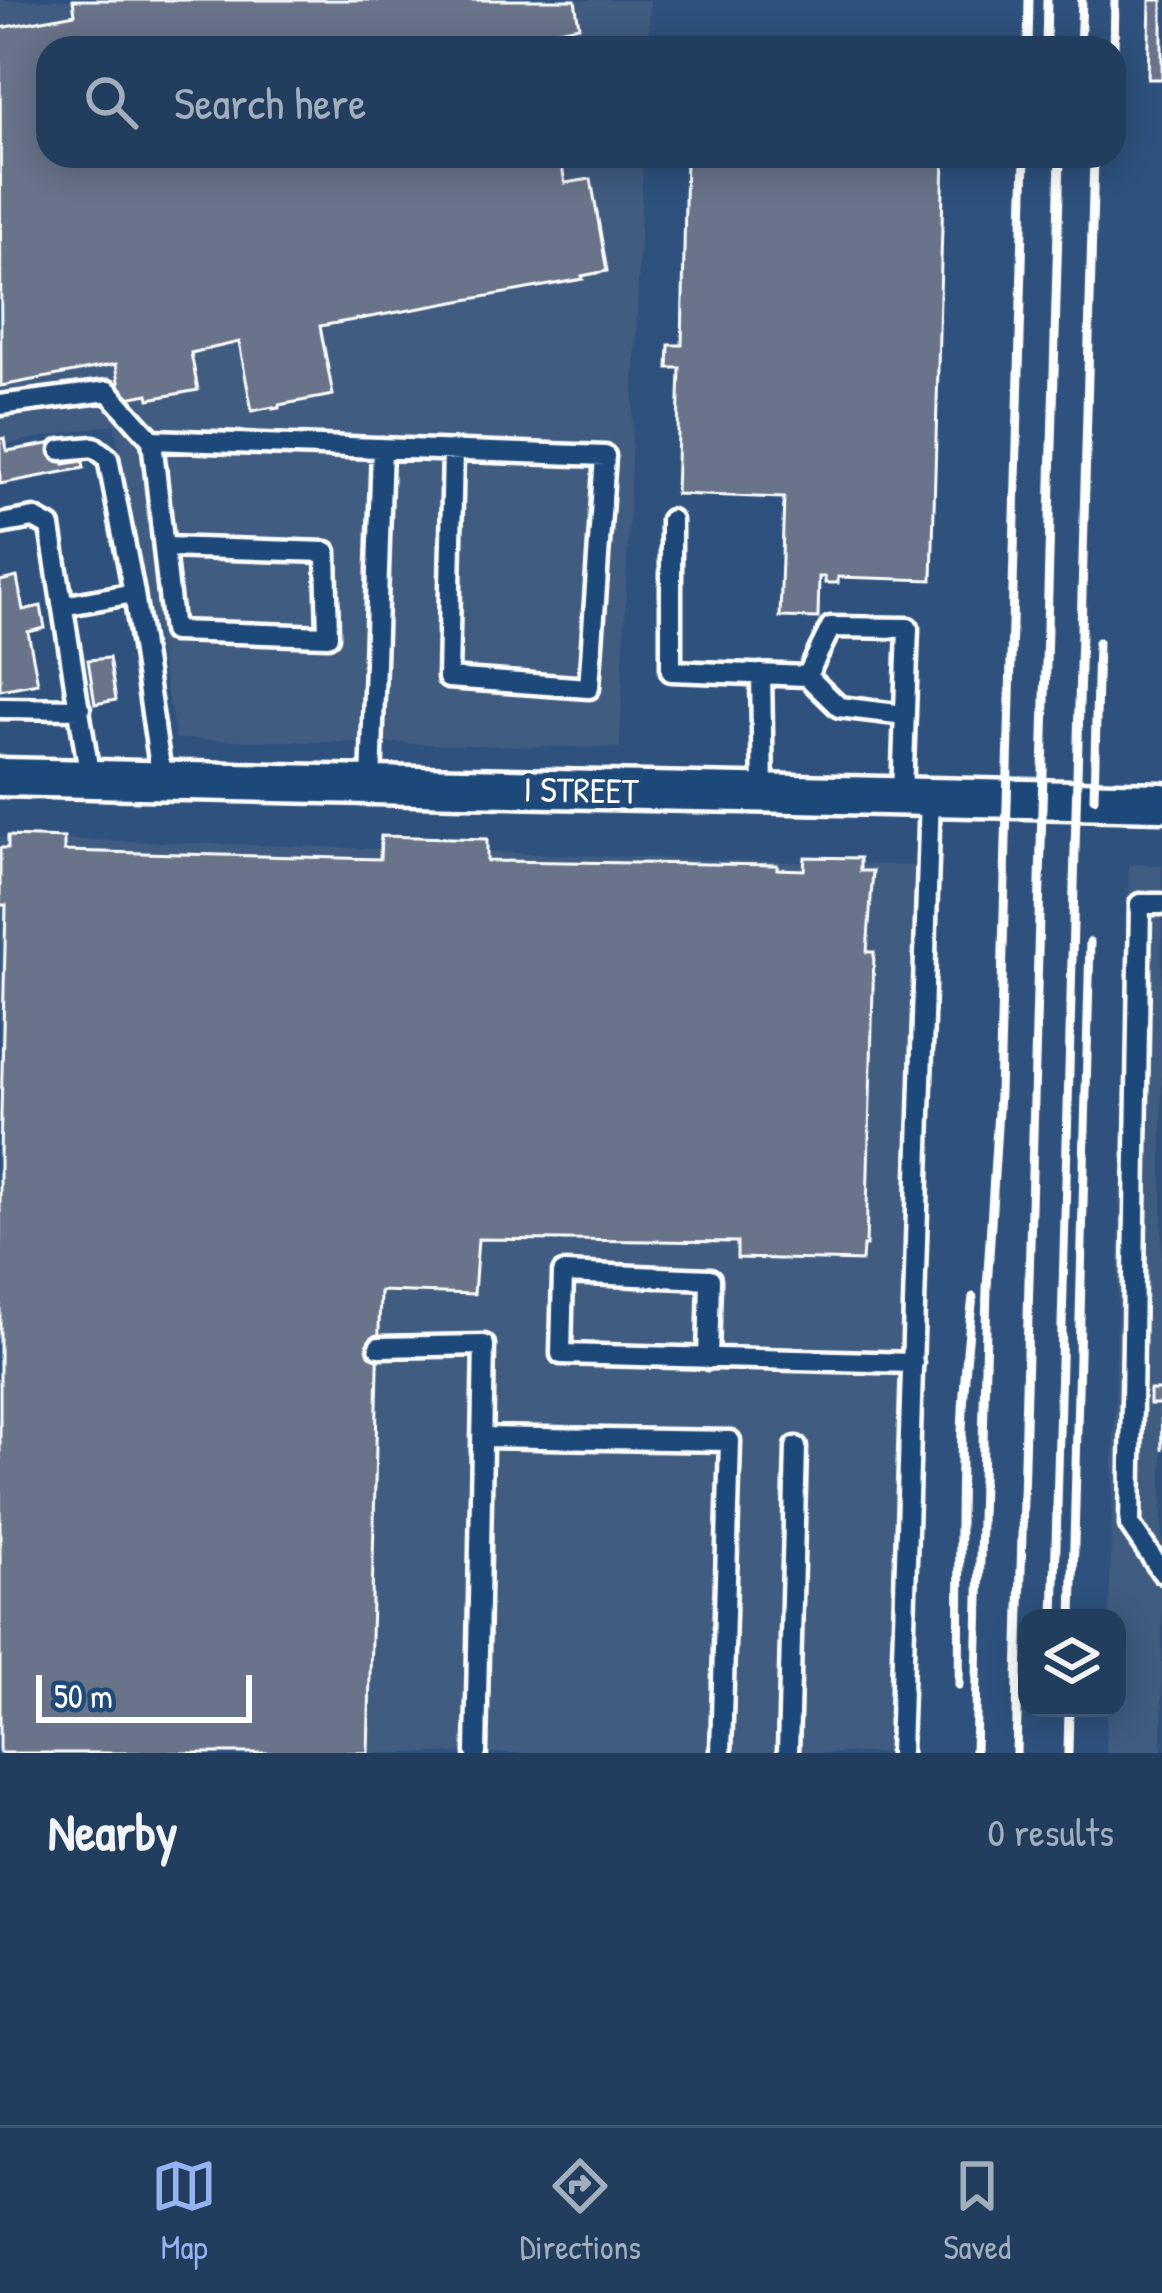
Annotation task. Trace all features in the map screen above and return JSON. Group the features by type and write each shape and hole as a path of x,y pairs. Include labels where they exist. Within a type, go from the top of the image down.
{"street":[{"name":"I STREET","path":"0,777 1162,802"}],"lane":[{"path":"0,405 108,391 152,440 173,631 328,636 326,552 164,547"},
{"path":"152,440 605,456 589,688 448,678 453,451"},
{"path":"61,450 94,447 109,458 162,780"},
{"path":"371,785 382,448"},
{"path":"0,524 34,518 50,527 91,779"},
{"path":"671,520 671,670 807,676 838,707 905,715"},
{"path":"63,606 134,592"},
{"path":"807,676 831,627 908,628 905,715 916,795 913,1363 900,1753"},
{"path":"760,674 763,793"},
{"path":"0,708 80,709"},
{"path":"1162,904 1140,904 1130,1525 1162,1572"},
{"path":"708,1359 710,1280 563,1274 560,1354 708,1359 913,1363"},
{"path":"379,1347 484,1345 476,1753"},
{"path":"482,1437 730,1441 722,1753"},
{"path":"788,1753 796,1447"}],"shaded area":[{"path":"0,0 650,0 648,36 36,36 36,168 643,168 620,748 176,739 114,424 0,445"},
{"path":"0,837 920,866 893,1753 0,1753"},
{"path":"1129,864 1162,865 1162,1753 1106,1753 1107,1717 1126,1717 1126,1609 1109,1609"}],"building":[{"path":"73,0 575,0 579,26 537,36 36,36 36,168 562,168 565,183 591,179 607,271 320,326 333,395 279,408 252,411 239,342 191,353 198,390 122,399 116,364 1,386 0,28 75,14"},
{"path":"1150,0 1162,0 1162,79 1148,79"},
{"path":"686,168 944,168 932,580 838,577 838,583 825,583 825,577 819,577 818,618 780,617 784,498 676,494 680,368 668,368 669,345 682,345"},
{"path":"5,438 7,451 60,442 64,464 83,461 84,468 0,484 0,439"},
{"path":"17,577 23,610 41,606 45,628 28,632 38,683 0,690 0,581"},
{"path":"109,658 116,700 95,704 88,660"},
{"path":"8,836 64,838 64,851 380,859 381,836 487,839 487,861 777,865 777,869 804,870 805,857 860,858 860,871 873,871 867,952 874,952 862,1261 737,1258 737,1242 478,1239 474,1294 380,1291 368,1753 0,1753 0,1155 6,905 0,905 0,848 8,848"},
{"path":"1150,1390 1162,1390 1162,1450 1161,1404 1150,1404"}],"railway":[{"path":"1028,36 1029,0"},
{"path":"1046,36 1047,0"},
{"path":"1080,36 1082,0"},
{"path":"1114,36 1115,0"},
{"path":"975,1753 1025,168"},
{"path":"1016,1753 1060,168"},
{"path":"1054,1609 1094,168"},
{"path":"1094,798 1098,642"},
{"path":"1072,1609 1090,942"},
{"path":"959,1685 962,1442 973,1297"},
{"path":"1068,1753 1069,1717"}]}
